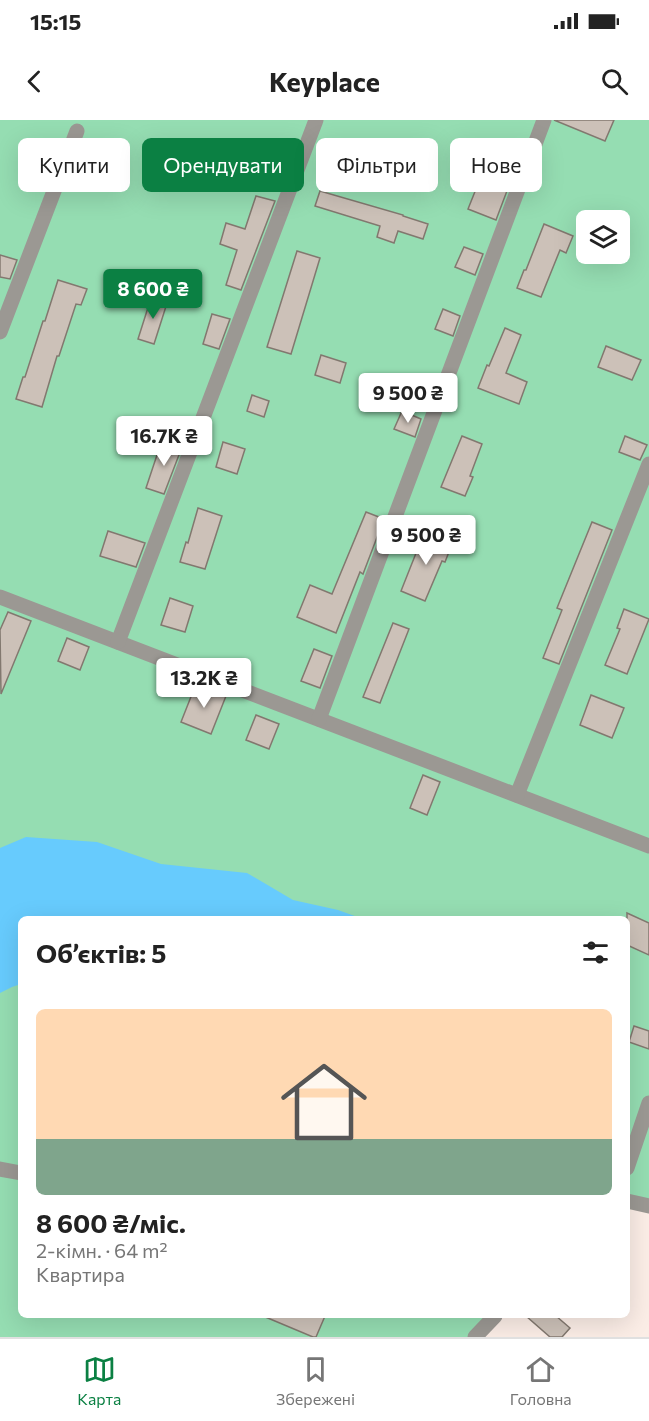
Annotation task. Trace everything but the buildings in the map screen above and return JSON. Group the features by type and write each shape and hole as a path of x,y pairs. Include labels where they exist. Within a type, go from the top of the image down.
{"street":[{"path":"118,642 316,120"},
{"path":"319,719 544,120"},
{"path":"0,332 77,131"},
{"path":"517,795 649,464"},
{"path":"0,597 649,846"},
{"path":"630,1159 649,1103"},
{"path":"0,1169 18,1172"},
{"path":"630,1202 649,1206"},
{"path":"475,1337 493,1318"}],"green space":[{"path":"0,120 649,120 649,1206 630,1202 630,916 18,916 18,1318 501,1318 483,1337 0,1337"}],"water":[{"path":"26,837 97,842 161,864 247,873 293,900 355,916 18,916 18,985 0,993 0,848"}]}
